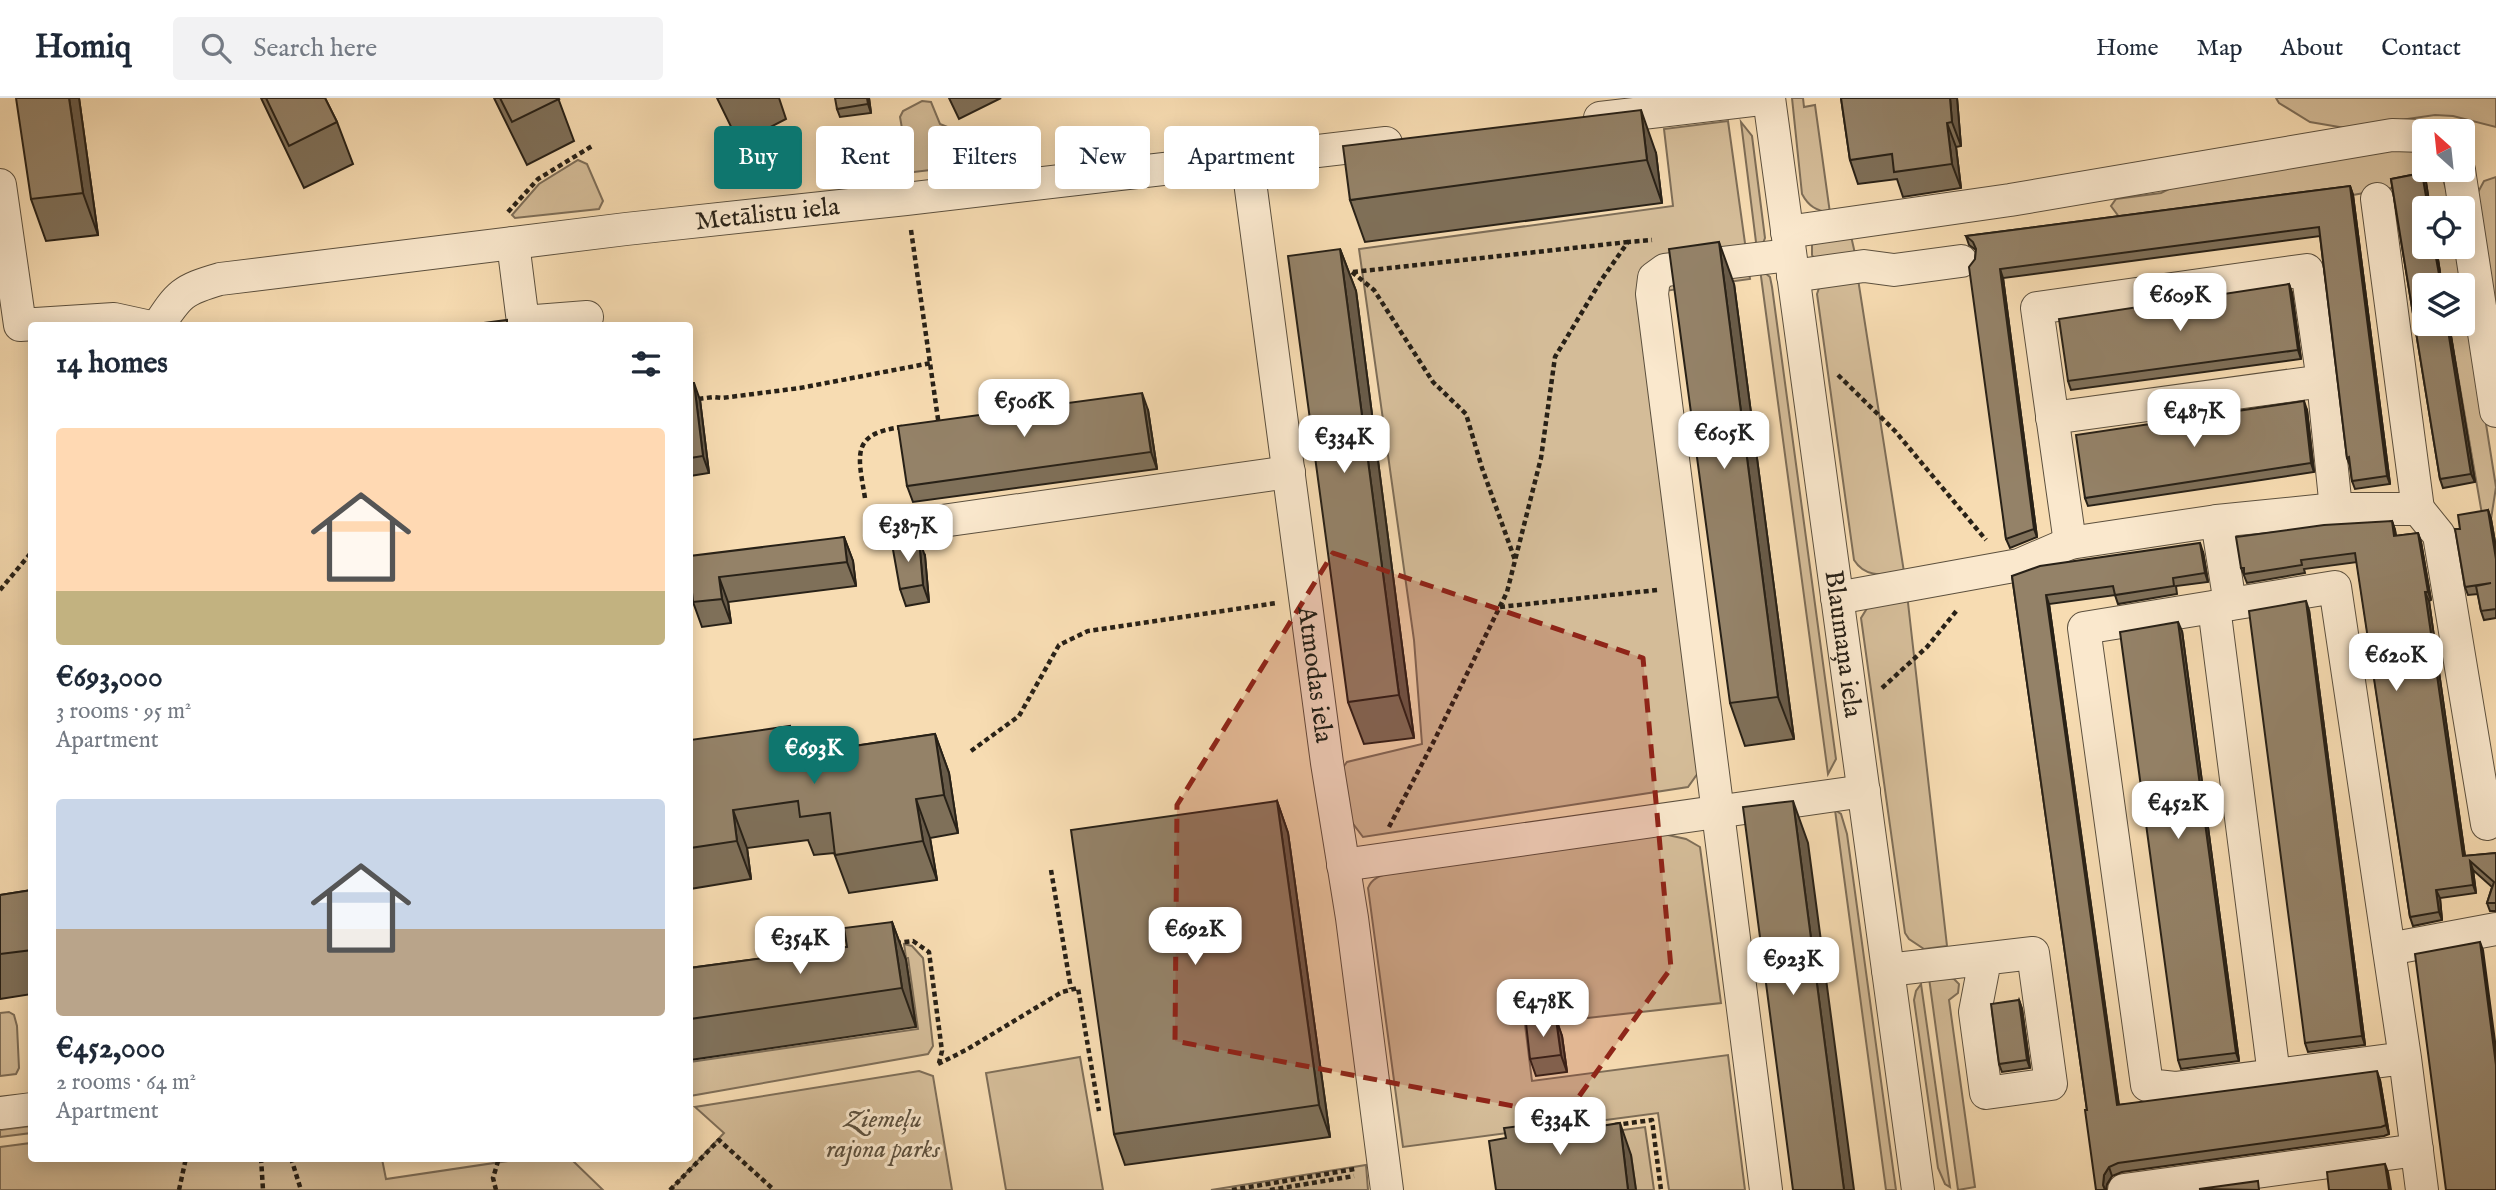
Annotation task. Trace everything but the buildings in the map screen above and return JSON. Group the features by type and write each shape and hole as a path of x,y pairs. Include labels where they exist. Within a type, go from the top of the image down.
{"street":[{"path":"1572,121 1769,98"},
{"name":"Blaumaņa iela","path":"1769,98 1918,1190"},
{"path":"1766,1190 1653,294 1654,278 1665,270 1790,254 2024,197 2392,135 2412,136"},
{"name":"Metālistu iela","path":"1319,151 1409,140"},
{"name":"Metālistu iela","path":"161,322 175,300 192,287 220,279 509,230 1164,167"},
{"path":"2461,182 2496,411"},
{"path":"0,185 10,325 28,324"},
{"name":"Atmodas iela","path":"1251,189 1306,599 1357,863 1387,1190"},
{"path":"2376,199 2418,509 2440,535 2487,824"},
{"path":"509,230 523,322 587,317"},
{"path":"1790,254 1894,270 1961,261"},
{"path":"2070,543 2037,308 2307,270 2323,381 2336,509"},
{"path":"62,322 114,319 128,322"},
{"path":"2052,418 2323,381"},
{"path":"935,522 1289,472"},
{"path":"1837,598 2019,565 2070,543 2217,522 2336,509 2418,509"},
{"path":"2217,522 2222,606 2274,1075"},
{"path":"2405,1058 2175,1088 2147,1085 2084,628 2335,587 2405,1058 2421,1190"},
{"path":"1357,863 1864,790"},
{"path":"2389,949 2496,929"},
{"path":"1888,970 2033,953 2013,1043 1975,1012 1985,960"},
{"path":"0,1113 28,1110"},
{"path":"2124,1190 2293,1178 2417,1150"}],"path":[{"path":"509,230 538,179 592,146"},
{"path":"910,222 939,426 926,424"},
{"path":"1515,560 1466,414 1433,382 1374,290 1352,272 1655,239"},
{"path":"1357,863 1435,739 1507,592 1541,458 1555,357 1602,279 1628,242"},
{"path":"693,400 800,388 931,363"},
{"path":"1832,369 1903,440 1951,495 2007,567"},
{"path":"865,498 858,456 861,447 878,432 912,426"},
{"path":"0,590 28,556"},
{"path":"1499,608 1657,590"},
{"path":"971,751 1019,716 1059,645 1088,631 1306,599"},
{"path":"1879,691 1927,647 1966,600"},
{"path":"1051,870 1071,989"},
{"path":"895,954 895,943 913,941 929,952 942,1051 938,1064 1062,992 1079,988 1099,1111"},
{"path":"1614,1125 1652,1120 1661,1190"},
{"path":"670,1190 719,1140 774,1190"},
{"path":"179,1190 185,1162"},
{"path":"261,1162 263,1190"},
{"path":"292,1162 301,1190"},
{"path":"496,1190 493,1178 498,1162"},
{"path":"1232,1190 1362,1168"},
{"path":"1270,1190 1354,1175 1355,1182"}],"highlighted area":[{"path":"1333,553 1643,658 1671,968 1565,1116 1175,1041 1177,805"}],"green space":[{"path":"1792,98 1803,98 1804,107 1815,105 1830,213 1813,207 1802,194"},
{"path":"2276,98 2496,98 2496,127 2475,122 2475,119 2435,115 2345,128 2310,122 2279,103"},
{"path":"922,101 931,102 940,124 945,126 928,126 928,170 914,172 914,126 902,126 900,117 903,111"},
{"path":"1728,121 1750,279 1664,291 1718,745 1688,787 1363,837 1348,817 1341,770 1347,762 1422,744 1414,640 1359,249 1673,206 1664,129"},
{"path":"1741,122 1752,136 1765,238 1757,250"},
{"path":"2401,146 2412,149 2412,182 2425,182 2353,195 2125,225 2111,206 2116,199 2161,193 2177,185"},
{"path":"578,160 587,164 603,201 599,209 515,218 512,215 539,184"},
{"path":"2496,177 2496,357 2476,196 2484,181"},
{"path":"2425,182 2444,182 2448,196 2428,196"},
{"path":"1851,236 1856,258 1815,260 1812,255 1812,244"},
{"path":"2438,259 2460,259 2462,273 2440,273"},
{"path":"1760,269 1770,277 1772,287 1836,759 1828,774"},
{"path":"1858,279 1904,572 1870,573 1854,560 1817,294 1819,288"},
{"path":"2451,336 2472,336 2496,487 2491,519 2483,520"},
{"path":"1907,594 1947,946 1924,949 1905,933 1861,618 1871,602"},
{"path":"1835,810 1841,814 1847,834 1896,1190 1886,1190"},
{"path":"1659,833 1686,839 1700,847 1721,1003 1525,1025 1532,1081 1728,1055 1745,1190 1669,1190 1658,1113 1403,1147 1368,888 1372,882 1390,873"},
{"path":"904,944 912,946 923,958 933,1046 928,1054 693,1095 693,1062 918,1029"},
{"path":"1942,976 1954,979 1959,984 1958,993 1949,1000 1975,1187 1958,1190 1929,978"},
{"path":"1921,984 1950,1187 1945,1184 1938,1168 1914,1000"},
{"path":"9,1012 14,1015 17,1026 19,1068 16,1074 0,1076 0,1013"},
{"path":"1080,1057 1103,1190 1006,1190 986,1073"},
{"name":"Ziemeļu rajona parks","path":"919,1071 933,1076 952,1190 670,1190 724,1133 695,1107"},
{"path":"28,1126 28,1133 0,1137 0,1130"},
{"path":"1645,1127 1654,1190 1636,1190 1631,1155 1525,1143"},
{"path":"28,1143 28,1162 383,1162 386,1179 501,1162 574,1162 603,1190 0,1190 0,1147"},
{"path":"1366,1165 1368,1190 1211,1190"}]}
